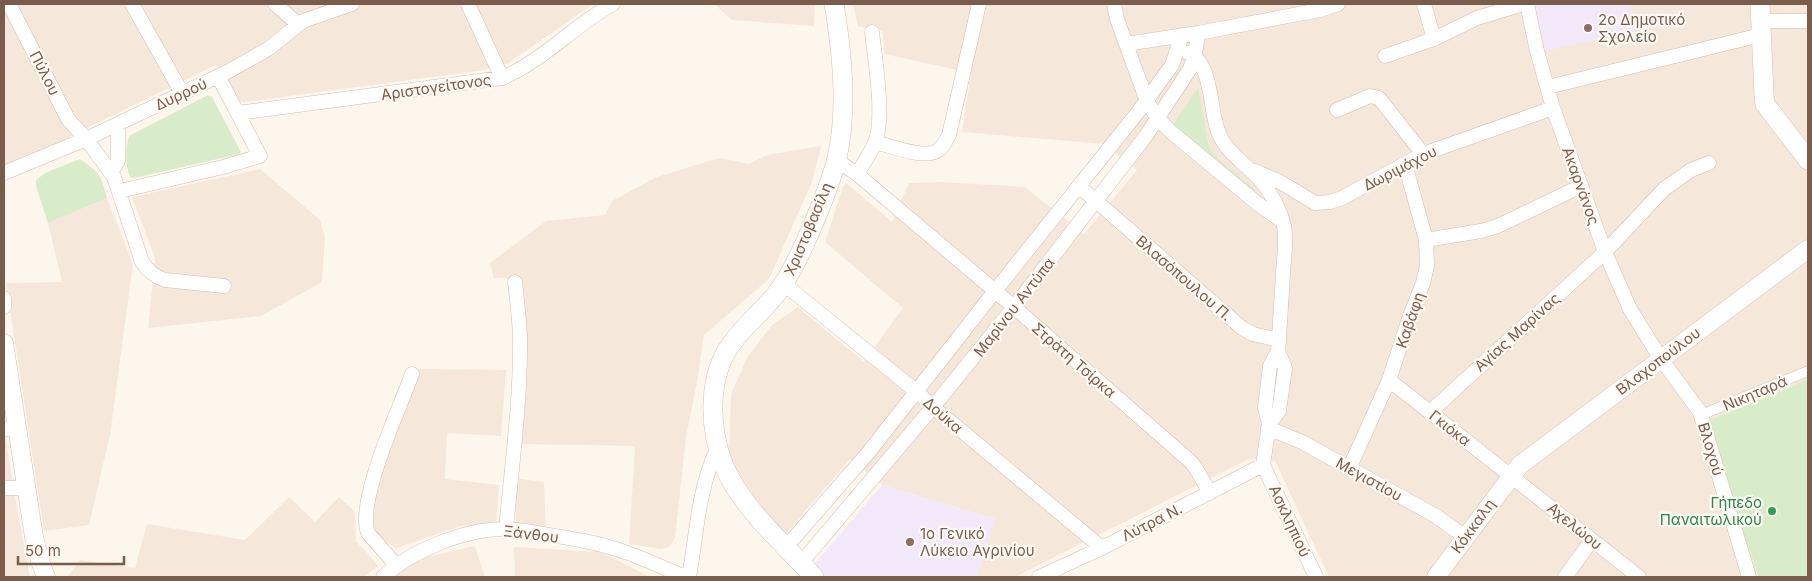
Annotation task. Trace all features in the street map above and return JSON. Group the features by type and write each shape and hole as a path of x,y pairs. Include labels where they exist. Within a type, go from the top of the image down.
{"main road":[{"name":"Χριστοβασίλη","path":"718,447 714,427 713,392 720,365 733,341 784,284 808,236 836,160 841,130 842,101 840,40 834,4"},
{"path":"1761,20 1766,104 1808,160"},
{"path":"718,447 724,466 742,498 807,570"}],"street":[{"name":"Πύλου","path":"9,4 72,125 86,139 111,173 120,191 142,262 148,270 156,277 165,280 224,286"},
{"path":"132,4 182,93"},
{"path":"275,4 298,24"},
{"name":"Δυρρού","path":"4,174 86,139 218,76 268,49 298,24 352,4"},
{"path":"468,4 502,78"},
{"name":"Αριστογείτονος","path":"238,113 502,78 525,66 577,27 613,4"},
{"path":"875,142 918,153 930,154 945,144 949,135 979,4"},
{"path":"1114,4 1117,19 1147,100 1158,119 1258,204 1282,221"},
{"path":"1126,44 1180,42 1198,33 1320,10 1338,4"},
{"path":"1424,4 1434,40"},
{"path":"1385,56 1434,40 1477,18 1523,4"},
{"name":"Ακαρνάνος","path":"1527,4 1537,51 1554,108 1605,252 1630,309 1661,359"},
{"path":"1548,87 1761,20 1808,21"},
{"path":"857,174 875,142 879,105 872,32"},
{"name":"Μαρίνου Αντύπα","path":"807,570 872,480 1014,307 1158,119 1188,73 1195,55 1198,33"},
{"path":"1180,42 1195,55 1205,73 1221,139 1228,149 1270,192 1276,202 1282,221 1285,244 1279,346 1270,366 1266,408 1268,426 1264,465"},
{"name":"Μαρίνου Αντύπα","path":"786,547 857,466 1080,187 1147,100 1172,64 1180,42"},
{"path":"120,191 223,167 260,156 218,76"},
{"path":"1337,110 1370,96 1379,98 1424,154"},
{"name":"Δωριμάχου","path":"1250,170 1276,179 1315,202 1321,203 1342,198 1424,154 1554,108"},
{"path":"111,173 118,161 118,124"},
{"name":"Στράτη Τσίρκα","path":"836,160 857,174 1014,307 1190,462 1210,492"},
{"name":"Αγίας Μαρίνας","path":"1430,412 1605,252 1664,189 1690,170 1709,163"},
{"name":"Καβάφη","path":"1349,469 1389,380 1425,276 1426,240 1406,164"},
{"path":"1426,240 1481,231 1498,226 1581,186"},
{"name":"Βλασόπουλου Π.","path":"1080,187 1242,328 1279,346"},
{"name":"Βλαχοπούλου","path":"1511,475 1520,465 1808,249"},
{"path":"506,529 519,374 520,334 515,282"},
{"name":"Δούκα","path":"784,284 917,392 1102,548"},
{"path":"4,298 4,307"},
{"path":"5,352 11,429 27,488 34,537 46,577"},
{"name":"Βλοχού","path":"1661,359 1701,415 1749,577"},
{"name":"Νικηταρά","path":"1701,415 1808,371"},
{"path":"396,565 368,533 366,528 366,510 373,479 412,374"},
{"name":"Γκιόκα","path":"1389,380 1511,475"},
{"name":"Μεγιστίου","path":"1268,426 1302,442 1436,516 1465,537"},
{"path":"687,577 702,492 710,461 718,447"},
{"name":"Λύτρα Ν.","path":"1040,577 1102,548 1264,465"},
{"name":"Ασκληπιού","path":"1264,465 1316,577"},
{"path":"857,466 872,480"},
{"name":"Κόκκαλη","path":"1436,577 1511,475"},
{"name":"Αχελώου","path":"1511,475 1639,577"},
{"path":"4,488 27,488"},
{"name":"Ξάνθου","path":"383,577 396,565 418,553 475,532 506,529 586,541 606,546 687,577"},
{"path":"1565,577 1592,540"}],"shaded area":[{"path":"4,4 593,4 507,64 484,70 238,103 216,65 4,171"},
{"path":"714,4 815,4 814,26 732,20"},
{"path":"853,4 1808,4 1808,577 1329,577 1275,461 1249,459 1015,577 977,577 995,519 882,485 850,459 785,535 744,491 729,456 731,394 748,356 772,325 798,307 864,362 903,308 825,242 846,183 892,222 909,183 942,182 1025,187 1084,234 1137,170 1104,144 962,132 971,73 884,54 883,31 858,26"},
{"name":"2ο Δημοτικό Σχολείο","path":"1535,4 1630,4 1636,30 1546,51"},
{"path":"821,146 812,182 769,279 704,335 686,437 675,538 669,547 661,549 629,544 635,446 520,444 520,278 494,278 490,263 546,221 605,215 612,201 657,177 719,158 749,164 767,155"},
{"path":"260,169 320,220 325,237 322,282 261,316 148,328 155,258 132,197"},
{"path":"107,198 133,264 110,435 89,525 44,531 6,283 62,282 48,223"},
{"path":"418,369 506,370 501,436 447,433 445,479 499,485 496,525 460,526 397,548 371,534 372,489 399,425"},
{"path":"4,428 17,508 30,577 4,577"},
{"path":"515,478 544,482 546,534 516,526"},
{"name":"1ο Γενικό Λύκειο Αγρινίου","path":"882,485 995,519 977,577 823,577 813,566"},
{"path":"289,497 315,522 339,497 355,512 356,542 378,566 364,577 67,577 80,560 135,568 147,524 245,540"},
{"path":"475,546 485,577 388,577 401,568 426,557"},
{"path":"514,547 597,552 650,577 515,577"}],"green space":[{"path":"1198,88 1209,148 1214,155 1249,184 1260,198 1173,125"},
{"path":"208,95 212,97 241,152 240,154 134,178 130,177 126,156 129,136"},
{"path":"80,159 99,175 107,198 48,223 36,186 36,180 45,173"},
{"name":"Γήπεδο Παναιτωλικού","path":"1808,380 1808,577 1759,577 1705,422"}],"place":[{"name":"2ο Δημοτικό Σχολείο","path":"1588,28"},
{"name":"Γήπεδο Παναιτωλικού","path":"1772,511"},
{"name":"1ο Γενικό Λύκειο Αγρινίου","path":"910,542"}]}
